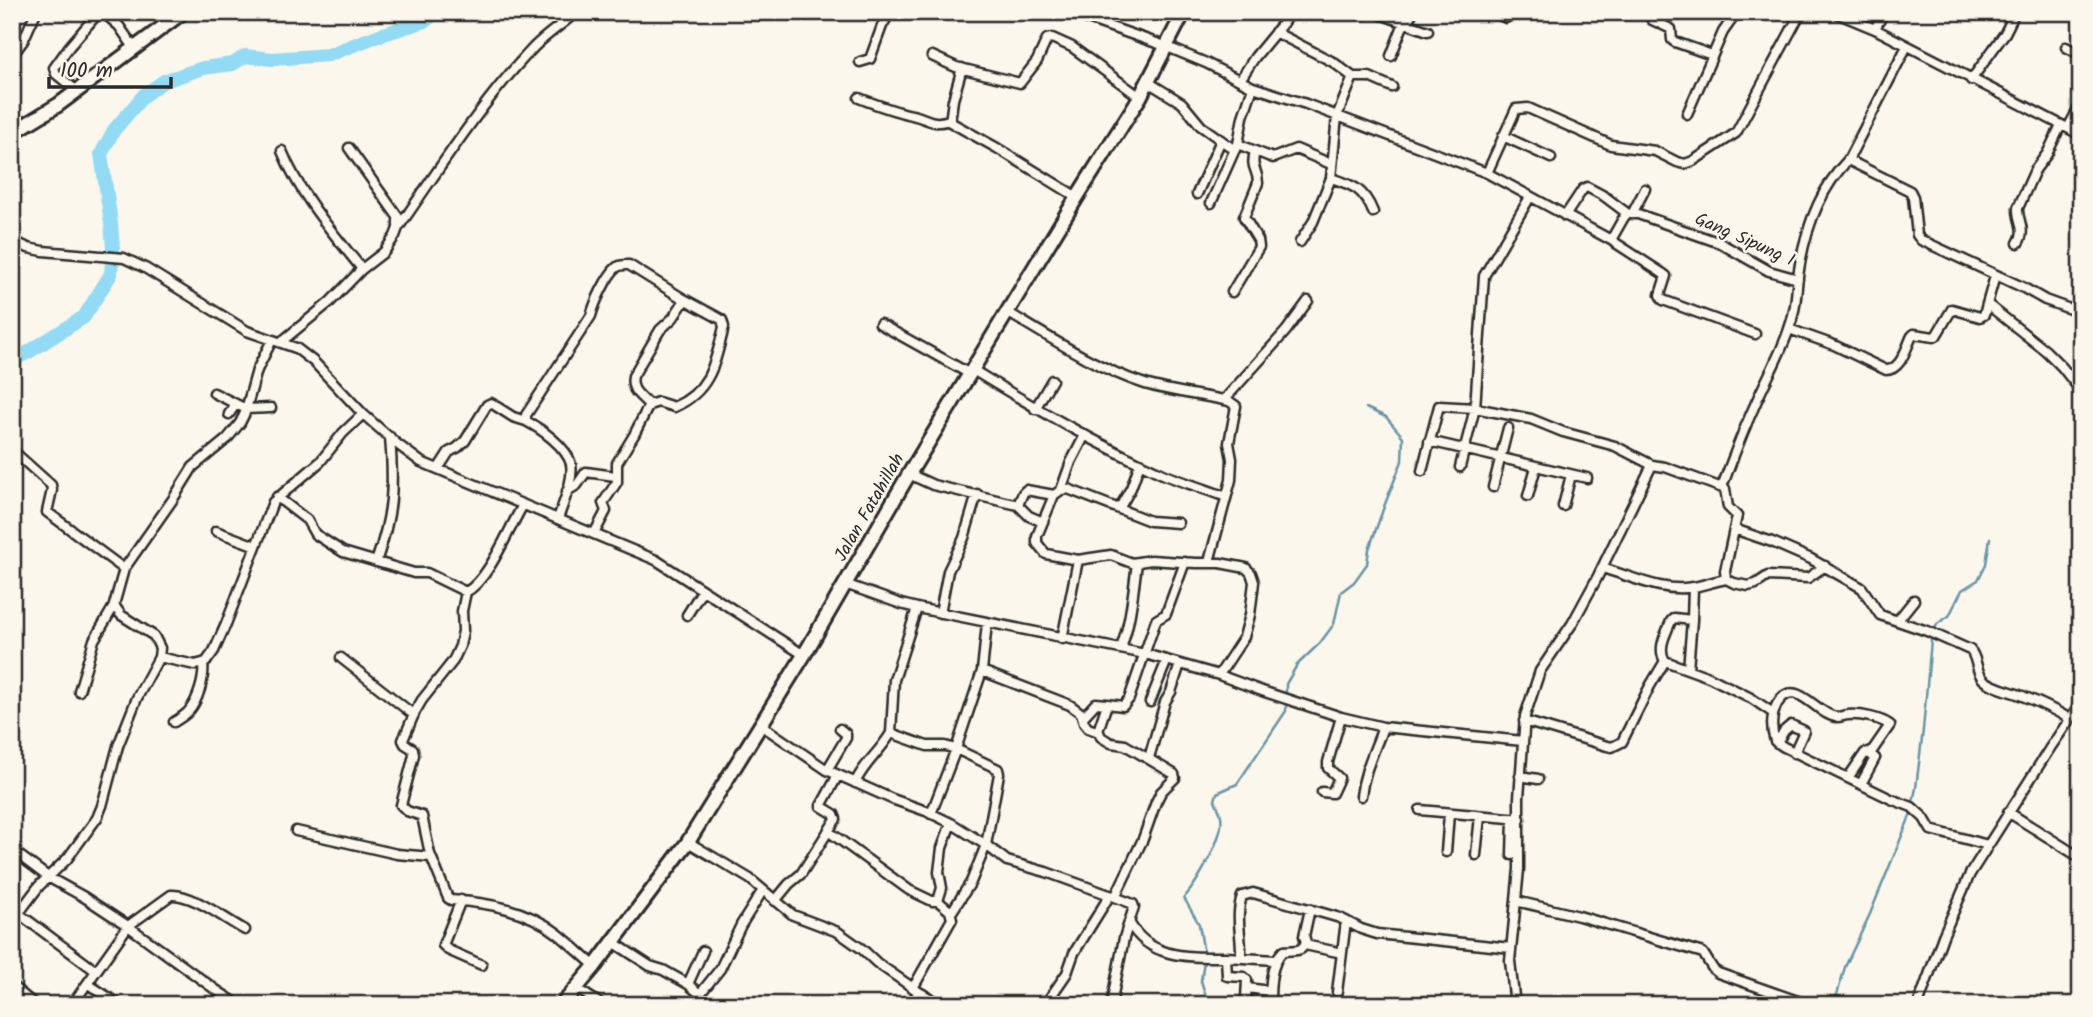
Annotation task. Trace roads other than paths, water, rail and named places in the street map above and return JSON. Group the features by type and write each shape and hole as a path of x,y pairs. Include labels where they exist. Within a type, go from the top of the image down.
{"street":[{"path":"12,56 23,41 37,12"},
{"path":"77,91 56,74 54,68 101,12 119,26 135,49"},
{"path":"12,133 77,91 183,12"},
{"path":"79,691 94,640 114,606 124,569 193,467 227,439 240,423 257,370 277,341 330,302 362,269 384,252 398,228 506,79 536,45 576,12"},
{"path":"860,62 870,59 890,12"},
{"path":"1069,12 1165,46 1253,87 1487,173 1611,240 1666,276 1660,296 1663,300 1755,334"},
{"name":"Jalan Fatahillah","path":"562,1005 595,966 688,842 804,655 1007,312 1140,97 1184,12"},
{"path":"1240,80 1289,12"},
{"path":"1391,56 1405,22 1413,12"},
{"path":"1493,12 1506,18"},
{"path":"1653,12 1652,20 1671,29 1672,40 1712,55"},
{"path":"1687,114 1723,32 1737,12"},
{"path":"1487,173 1516,109 1528,108 1611,145 1655,151 1685,164 1693,161 1736,133 1801,12"},
{"path":"1834,12 1875,29 2081,135"},
{"path":"1875,29 1884,12"},
{"path":"1971,80 2006,33 2015,16 2003,12"},
{"path":"1380,14 1428,31"},
{"path":"1275,32 1333,62 1353,77 1370,77 1392,87"},
{"path":"932,56 962,68 1021,82 1050,37 1072,47 1140,97"},
{"path":"1722,487 1789,329 1797,301 1798,279 1808,226 1824,193 1848,160 1907,46"},
{"path":"2066,47 2081,55"},
{"path":"949,120 962,68"},
{"path":"1300,242 1313,222 1331,178 1337,116 1353,77"},
{"path":"1148,82 1182,103 1201,126 1236,147 1276,158 1296,149 1331,164"},
{"path":"1211,204 1236,147 1253,87"},
{"path":"859,98 898,114 914,115 931,122 949,120"},
{"path":"2018,243 2023,229 2017,211 2035,170 2081,104"},
{"path":"949,120 1077,197"},
{"path":"1503,136 1552,158"},
{"path":"1196,194 1221,140"},
{"path":"349,148 398,217 398,228"},
{"path":"282,151 302,191 362,269"},
{"path":"1233,292 1259,247 1258,240 1244,217 1258,183 1252,165 1255,151"},
{"path":"1848,160 1910,191 1917,235 1921,240 2045,300 2081,313"},
{"path":"1331,178 1362,192 1373,212"},
{"name":"Gang Sipung I","path":"1565,216 1583,188 1587,187 1630,214 1711,240 1769,271 1798,279"},
{"path":"1611,240 1645,189"},
{"path":"1460,467 1475,408 1484,276 1530,197"},
{"path":"12,237 28,248 124,258 145,268 247,331 296,348 314,362 363,414 408,454 421,462 656,560 804,655"},
{"path":"526,421 527,411 591,316 593,306 618,266 629,265 724,323 713,369 706,383 682,403 672,407 658,402 649,405 617,463 616,483 603,503 606,511 594,534"},
{"path":"1789,329 1891,370 1897,367 1914,334 1936,336 1951,309 1980,317 1984,315 1995,276"},
{"path":"649,405 635,391 633,376 660,330 673,318 685,300"},
{"path":"1224,400 1286,331 1308,301"},
{"path":"1987,304 2046,351 2081,391"},
{"path":"1007,312 1063,345 1141,383 1233,404 1236,409 1229,443 1232,459 1231,480 1209,562"},
{"path":"880,324 1140,463 1167,476 1226,497"},
{"path":"1035,409 1052,380"},
{"path":"214,393 246,409 271,408"},
{"path":"229,414 236,404"},
{"path":"438,469 449,452 465,441 487,405 494,405 545,431 566,455 571,465 567,491 558,519"},
{"path":"1422,471 1439,406 1475,408 1531,419 1556,430 1615,446 1652,466 1665,467 1722,487 1727,494 1728,507 1737,516 1725,572 1726,579"},
{"path":"159,657 185,664 203,663 214,651 268,510 277,497 320,462 343,433 363,414"},
{"path":"1493,487 1508,428"},
{"path":"376,562 391,509 393,474 387,434"},
{"path":"1085,435 1043,522 1037,542 1046,554 1078,560 1111,555 1137,563 1151,560 1209,562 1247,568 1254,582 1244,638 1219,675"},
{"path":"1429,440 1587,478"},
{"path":"12,450 51,485 47,512 124,569"},
{"path":"1119,509 1131,488 1140,463"},
{"path":"1512,855 1524,721 1530,698 1541,671 1572,624 1602,568 1652,466"},
{"path":"1528,496 1536,467"},
{"path":"567,491 577,485 586,472 615,476"},
{"path":"909,474 933,485 1018,505 1029,516 1043,522"},
{"path":"1563,506 1571,475"},
{"path":"1018,505 1026,490 1057,492 1068,489 1150,521 1178,523"},
{"path":"940,613 948,571 964,538 977,494"},
{"path":"277,497 307,520 312,530 330,545 348,555 414,573 427,573 467,592"},
{"path":"523,505 489,568 467,592 462,611 463,631 460,646 453,661 422,700 403,740 414,751 414,760 401,805 407,811 422,816 431,857 440,876 444,894 451,900 505,907 540,922 556,932 595,966"},
{"path":"1734,529 1772,541 1825,566 1865,590 1880,615 1973,652 1985,681 2045,705 2070,719"},
{"path":"216,531 256,546"},
{"path":"1062,639 1078,560"},
{"path":"1083,718 1096,704 1126,704 1156,620 1166,614 1185,562"},
{"path":"1122,648 1131,610 1137,563"},
{"path":"1602,568 1645,583 1667,587 1693,587 1726,579 1748,586 1768,576 1808,578 1825,566"},
{"path":"845,584 917,608 1145,654 1219,675 1341,717 1383,727 1522,740"},
{"path":"1688,669 1693,587"},
{"path":"687,615 702,591"},
{"path":"1898,620 1914,600"},
{"path":"12,922 48,877 67,859 97,818 122,733 159,657 160,648 153,636 121,615 114,606"},
{"path":"855,783 862,768 891,733 894,680 917,608"},
{"path":"1692,620 1674,618 1671,621 1661,648 1665,661 1751,698 1773,713"},
{"path":"931,814 982,671 987,623"},
{"path":"341,658 414,715"},
{"path":"1150,702 1167,660"},
{"path":"1524,721 1607,747 1617,746 1626,737 1665,661"},
{"path":"174,722 188,711 195,700 204,672 203,663"},
{"path":"1149,758 1165,702 1180,664"},
{"path":"982,671 1070,705 1081,713 1088,728 1098,731"},
{"path":"1870,754 1890,727 1888,723 1854,715 1832,716 1790,693 1783,696 1773,713 1772,729 1777,743 1891,799 1913,807 1924,818 1931,831 1988,845"},
{"path":"1930,1005 1920,1002 1943,936 1970,874 2081,703"},
{"path":"1045,1005 1067,973 1074,953 1112,896 1143,839 1161,792 1175,778 1168,769 1149,758 1120,743 1111,743 1101,737 1098,731 1107,704"},
{"path":"1322,792 1332,793 1339,778 1328,768 1328,762 1341,717"},
{"path":"761,725 827,769 951,823 1007,861 1046,872 1133,904 1111,1005"},
{"path":"1777,743 1791,725 1804,731 1794,753"},
{"path":"1361,796 1364,775 1383,727"},
{"path":"827,769 846,738 846,734 840,729"},
{"path":"891,733 927,746 956,749 998,769 999,774 986,845 971,882 951,913 950,922 910,1005"},
{"path":"1848,778 1865,753 1870,754 1875,758 1861,784"},
{"path":"775,901 801,874 836,816 821,806 838,775"},
{"path":"1520,776 1538,779"},
{"path":"1420,810 1516,819"},
{"path":"2008,812 2081,858"},
{"path":"1446,852 1449,814"},
{"path":"1476,855 1480,816"},
{"path":"1515,1005 1510,965 1520,852 1516,819"},
{"path":"938,901 942,888 939,872 942,848 951,823"},
{"path":"296,831 397,855 431,857"},
{"path":"828,831 909,890 932,901 938,901 951,913"},
{"path":"688,842 750,879 797,918 838,932 877,963 942,1005"},
{"path":"12,850 48,877 128,926 239,1005"},
{"path":"696,1005 700,994 720,969 741,925 764,890"},
{"path":"1241,957 1242,942 1238,920 1242,896 1253,893 1310,909 1377,934 1511,948"},
{"path":"72,1005 128,926 171,895 191,898 245,930"},
{"path":"461,900 443,945 448,950 482,965"},
{"path":"1516,901 1698,950 1707,957 1718,973 1809,1005"},
{"path":"1270,1005 1276,960 1283,951 1300,951 1305,945 1304,936 1310,909"},
{"path":"18,913 96,971"},
{"path":"1337,992 1346,921"},
{"path":"1129,922 1137,936 1163,952 1276,960"},
{"path":"613,942 650,966 688,984 700,994"},
{"path":"1305,945 1342,953"},
{"path":"688,984 703,951"},
{"path":"1226,957 1227,976 1244,977 1247,980 1246,998"},
{"path":"88,984 120,1005"},
{"path":"12,986 35,1005"},
{"path":"576,988 602,1005"},
{"path":"1247,988 1270,991"}],"waterway":[{"path":"12,360 84,317 111,274 111,223 101,154 114,130 144,95 164,81 203,68 233,64 245,56 272,59 328,55 425,21 438,12"},
{"path":"1204,954 1199,924 1184,898 1196,882 1219,835 1221,816 1215,800 1217,793 1237,784 1286,711 1286,684 1297,665 1320,643 1334,624 1341,592 1354,582 1367,564 1369,549 1402,461 1403,437 1386,417 1366,408"},
{"path":"1834,1005 1845,967 1910,816 1923,730 1931,640 1937,624 1949,616 1962,590 1978,580 1986,564 1990,538"},
{"path":"1204,961 1201,981 1209,1005"}]}
